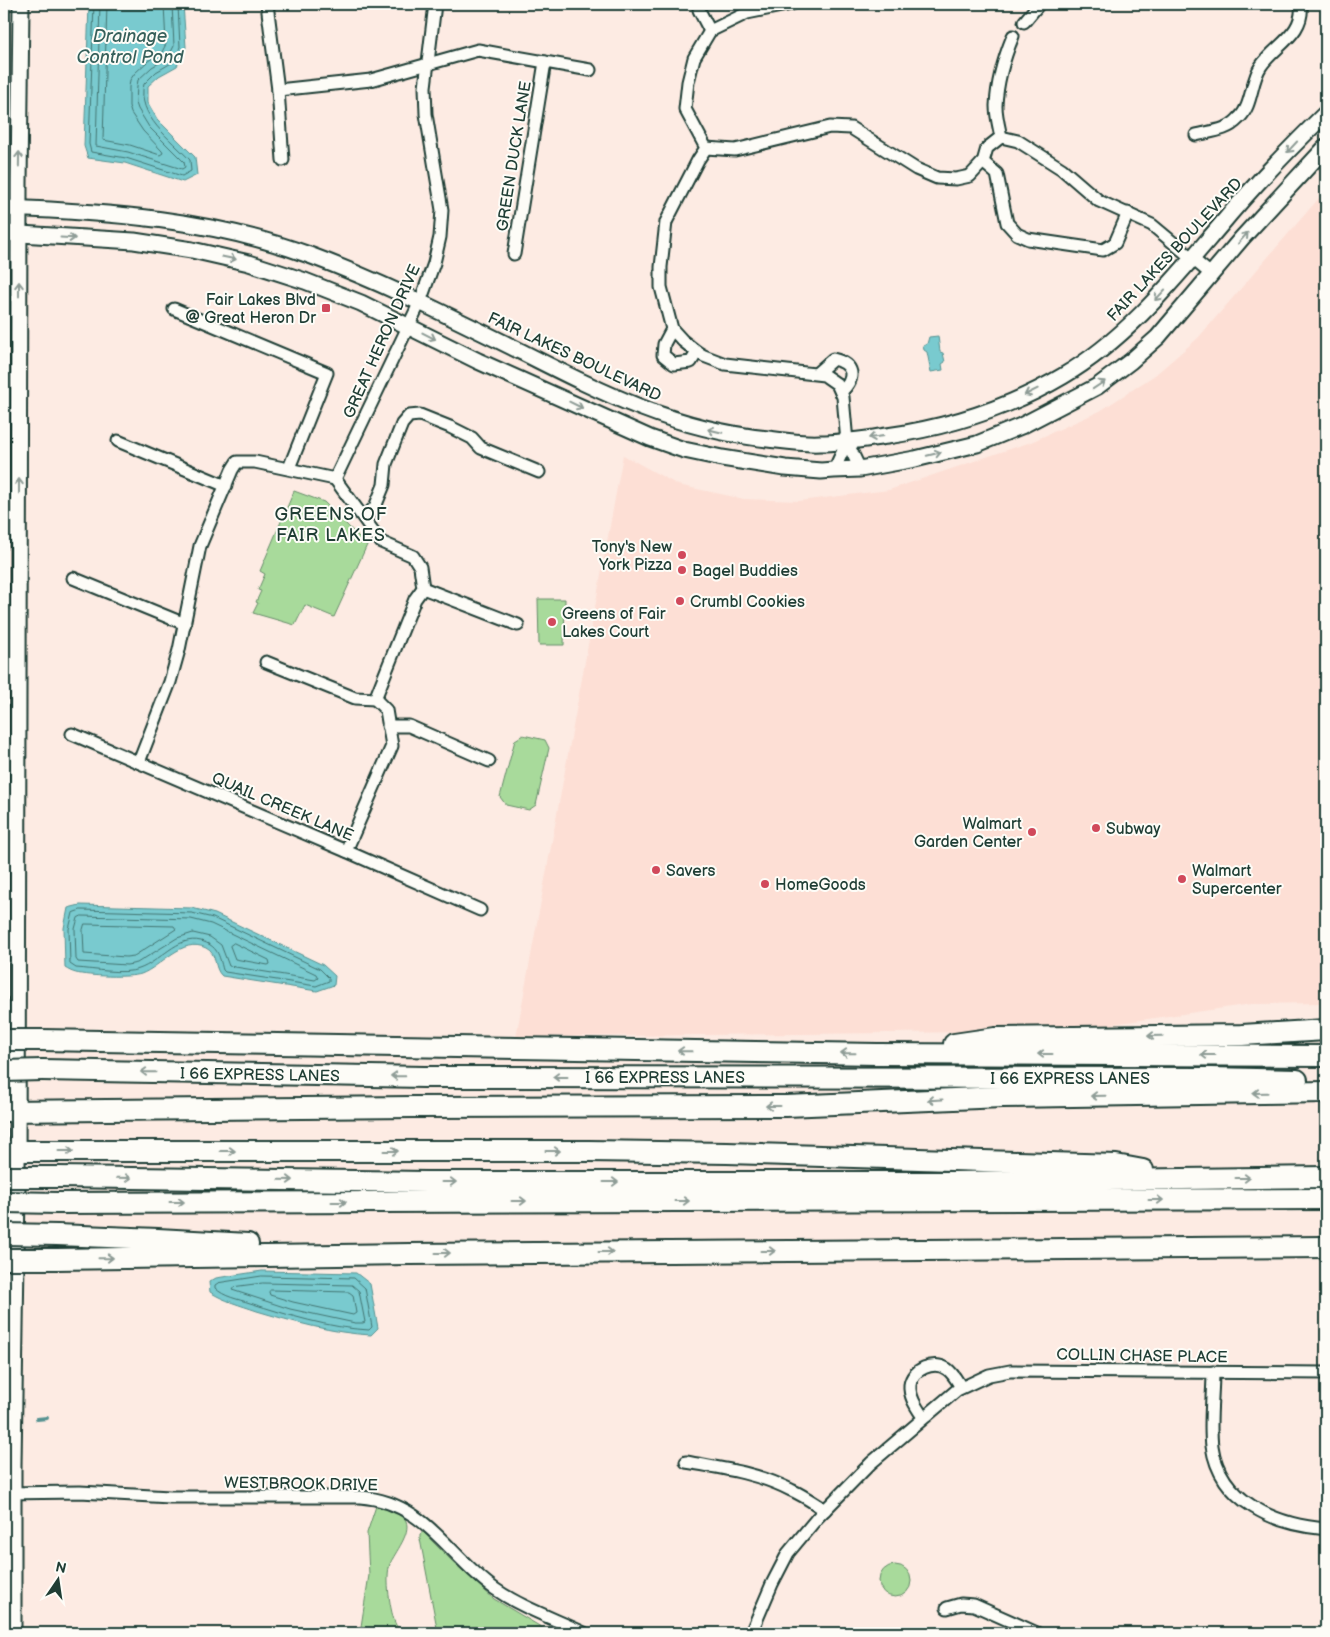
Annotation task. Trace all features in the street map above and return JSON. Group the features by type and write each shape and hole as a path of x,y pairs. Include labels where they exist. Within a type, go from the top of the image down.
{"highway":[{"path":"877,1054 995,1038 1242,1034 1326,1030"},
{"path":"4,1040 877,1054 1326,1056"},
{"name":"I 66 EXPRESS LANES","path":"4,1070 434,1077 1211,1078 1326,1080"},
{"path":"10,1111 786,1106 1002,1097 1326,1092"},
{"path":"10,1151 589,1151 727,1153 1116,1165 1194,1178"},
{"path":"4,1177 426,1182 914,1182 1326,1177"},
{"path":"4,1202 1326,1199"},
{"path":"4,1234 158,1239 410,1254"},
{"path":"4,1258 1326,1247"}],"street":[{"path":"13,1633 9,1493 13,1465 10,1111 21,4"},
{"path":"267,4 278,90 283,160"},
{"name":"GREAT HERON DRIVE","path":"335,479 420,302 434,263 440,237 442,210 426,114 425,86 435,4"},
{"path":"700,4 699,10 710,31"},
{"path":"706,148 685,109 688,82 694,58 710,31 747,13 792,4"},
{"path":"1024,22 1039,4"},
{"path":"1196,135 1228,128 1240,118 1248,103 1260,67 1298,26 1302,14 1301,4"},
{"path":"1001,137 996,107 999,77 1004,57 1013,36"},
{"name":"GREEN DUCK LANE","path":"278,90 371,80 478,50 590,70"},
{"name":"GREEN DUCK LANE","path":"514,254 545,62"},
{"name":"FAIR LAKES BOULEVARD","path":"4,208 142,216 256,237 312,256 420,302 623,402 663,417 736,436 820,444 917,432 979,415 1063,376 1107,345 1139,318 1193,259 1220,226 1326,113"},
{"path":"706,148 735,150 830,127 851,128 916,169 937,178 956,179 970,176 983,162 988,148 1001,137"},
{"path":"1001,137 1018,140 1062,169 1099,201 1152,225 1212,275"},
{"path":"4,233 134,241 192,250 249,263 345,297 409,326 478,361 608,420 684,450 785,468 821,471 860,469 915,459 977,444 1021,426 1098,386 1158,337 1242,238 1326,147"},
{"path":"706,148 666,222 661,267 661,287 672,329 697,352 725,364 818,373 837,384 843,397 847,442 860,469"},
{"path":"983,162 997,174 1007,222 1017,234 1028,239 1103,250 1116,243 1128,213"},
{"path":"174,309 327,373 289,468"},
{"path":"672,329 664,344 664,355 669,360 674,364 691,362 697,352"},
{"path":"818,373 833,359 843,361 850,368 852,377 848,385 841,392"},
{"path":"365,517 375,507 384,484 386,464 402,424 409,416 420,415 450,427 472,438 481,448 539,472"},
{"path":"118,441 226,486"},
{"path":"834,470 847,442"},
{"path":"139,762 170,682 185,624 200,546 237,462 255,462 335,479 365,517 381,542 413,556 420,567 423,588 415,599 375,699"},
{"path":"73,578 185,624"},
{"path":"423,588 518,624"},
{"path":"266,662 355,698 375,699 386,710 392,746 346,851"},
{"path":"388,726 409,726 489,761"},
{"name":"QUAIL CREEK LANE","path":"72,734 480,910"},
{"path":"924,1417 912,1399 910,1385 912,1379 921,1368 940,1366 952,1374 962,1387"},
{"name":"COLLIN CHASE PLACE","path":"751,1633 772,1584 788,1553 825,1510 871,1463 962,1387 989,1375 1010,1370 1326,1374"},
{"path":"1213,1372 1212,1445 1217,1466 1225,1482 1234,1493 1251,1506 1292,1524 1326,1529"},
{"path":"686,1462 726,1468 768,1480 791,1490 825,1510"},
{"name":"WESTBROOK DRIVE","path":"9,1493 80,1492 170,1497 360,1497 380,1500 395,1504 411,1512 425,1523 469,1568 498,1591 584,1633"},
{"path":"946,1608 961,1604 974,1605 1037,1633"}],"shaded area":[{"path":"1326,190 1326,1003 1252,1004 1050,1033 976,1032 516,1037 623,455 678,485 744,499 799,501 889,490 1031,442 1100,411 1155,375 1198,338"}],"green space":[{"path":"294,491 324,502 367,545 334,617 305,605 295,625 253,613 261,591 258,590 265,574 260,571"},
{"name":"Greens of Fair Lakes Court","path":"538,599 565,599 564,645 539,645"},
{"path":"523,735 545,740 549,748 536,805 529,810 506,805 500,797 515,740"},
{"path":"376,1506 398,1512 406,1521 406,1532 390,1564 388,1577 394,1619 397,1626 404,1633 360,1633 369,1575 367,1533"},
{"path":"423,1532 494,1599 551,1633 433,1633 437,1628 420,1539 420,1534"},
{"path":"895,1565 901,1566 906,1570 910,1575 910,1587 906,1592 901,1596 895,1597 889,1596 884,1592 880,1587 879,1581 880,1575 884,1570 889,1566"}],"water":[{"name":"Drainage Control Pond","path":"89,4 183,4 186,47 177,66 159,76 148,86 148,103 157,119 195,157 197,175 183,182 125,163 88,158 84,146"},
{"path":"938,336 940,352 943,353 945,362 942,364 943,370 931,372 927,352 923,346 927,344 929,337"},
{"path":"80,905 192,908 215,914 323,965 335,976 334,985 317,991 222,976 210,951 197,945 180,949 141,974 108,976 75,973 65,968 64,928 68,908"},
{"path":"262,1271 356,1273 370,1284 378,1328 371,1335 313,1326 257,1311 210,1292 209,1282 216,1278"}],"waterway":[{"path":"37,1419 47,1418"}],"place":[{"name":"Fair Lakes Blvd @ Great Heron Dr","path":"326,308"},
{"name":"Tony's New York Pizza","path":"682,555"},
{"name":"Bagel Buddies","path":"682,570"},
{"name":"Crumbl Cookies","path":"680,601"},
{"name":"Greens of Fair Lakes Court","path":"552,622"},
{"name":"Subway","path":"1096,828"},
{"name":"Walmart Garden Center","path":"1032,832"},
{"name":"Savers","path":"656,870"},
{"name":"Walmart Supercenter","path":"1182,879"},
{"name":"HomeGoods","path":"765,884"}],"district":[{"name":"GREENS OF FAIR LAKES","path":"331,524"}]}
